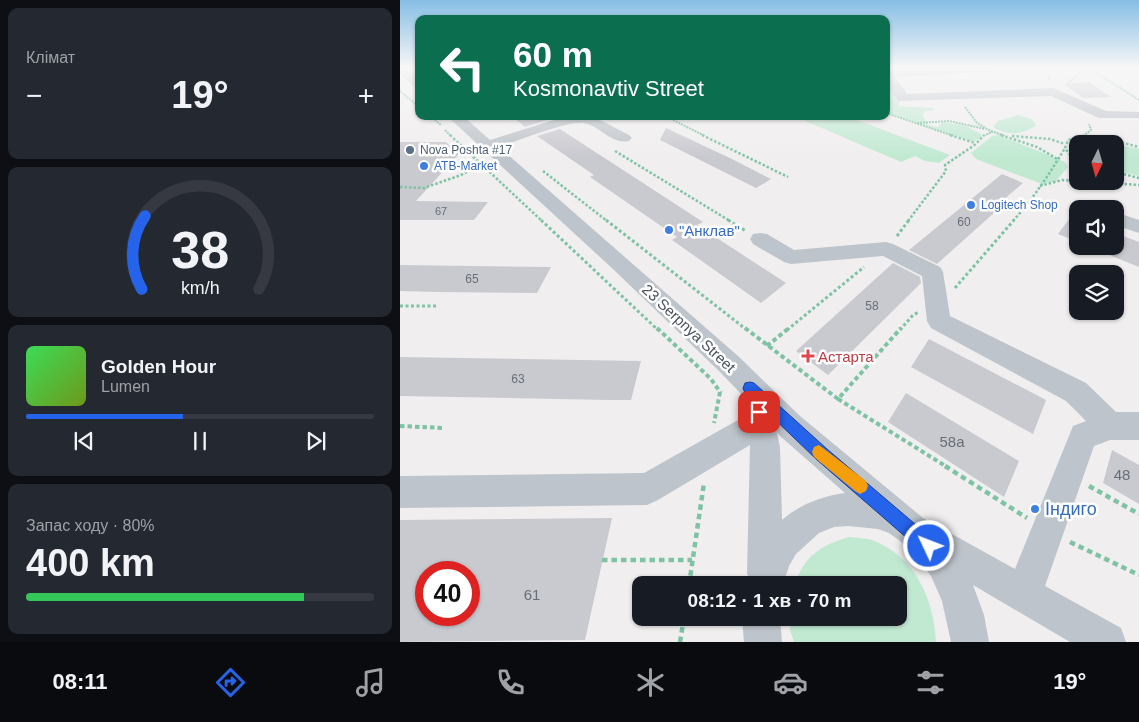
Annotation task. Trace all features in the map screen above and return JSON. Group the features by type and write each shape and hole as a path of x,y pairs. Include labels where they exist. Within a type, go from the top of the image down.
{"street":[{"path":"1066,98 1104,115 1134,115"},
{"name":"23 Serpnya Street","path":"457,120 484,156 643,285 822,454 911,530 1107,642"},
{"path":"484,156 558,123 580,120"},
{"path":"597,120 624,138"},
{"path":"1124,221 1139,226"},
{"path":"760,239 791,257 886,249 932,272 939,321 1076,392 1124,426"},
{"path":"750,388 762,422 766,505 765,576"},
{"path":"400,492 647,489 762,422"},
{"path":"1024,593 1083,436 1124,426"},
{"path":"768,576 773,562 784,542 798,527 815,516 834,510 853,508 872,511 892,518 911,530 929,546 945,566 964,609 970,642"}],"path":[{"path":"962,102 977,123 992,132"},
{"path":"890,114 976,144"},
{"path":"435,120 484,156 711,380 720,392"},
{"path":"673,120 788,177"},
{"path":"917,123 949,121 1004,135 1037,147 1058,160"},
{"path":"1085,134 1091,130"},
{"path":"946,171 945,165 976,144 985,134 992,132"},
{"path":"1004,135 1050,139 1065,144"},
{"path":"1065,144 1069,141"},
{"path":"1065,144 1066,151 1069,153"},
{"path":"1124,144 1139,147"},
{"path":"609,147 760,239"},
{"path":"400,187 424,188 461,175 484,156"},
{"path":"541,169 767,346"},
{"path":"1124,174 1139,178"},
{"path":"1039,186 1062,180 1139,185"},
{"path":"400,306 436,306"},
{"path":"838,399 1047,531 1139,575"},
{"path":"400,426 444,428"},
{"path":"690,576 708,455"},
{"path":"1069,475 1139,514"},
{"path":"602,560 692,560"},
{"path":"680,642 683,626"}],"green space":[{"path":"890,98 899,98 898,106 934,108 935,110 925,111 922,115 928,125 938,127 942,122 966,126 981,134 982,137 971,141 890,113"},
{"path":"1018,115 1032,119 1036,126 1020,133 1004,132 993,127 998,121"},
{"path":"803,120 857,120 950,155 939,163 925,161 915,156 901,162"},
{"path":"999,135 1065,162 1068,167 1056,181 1042,184 976,159 971,153 992,136"},
{"path":"1124,146 1139,149 1139,176 1124,172"},
{"path":"849,537 863,538 887,547 900,557 911,568 926,595 931,610 936,642 794,642 790,626 907,626 907,576 799,576 808,559 830,544"}],"building":[{"path":"517,120 546,120 525,127"},
{"path":"666,128 771,179 756,188 660,140"},
{"path":"560,129 703,222 697,225 786,283 761,303 672,240 677,237 590,177 594,175 537,136"},
{"path":"400,142 446,142 459,154 416,201 488,202 474,220 400,220"},
{"path":"1002,174 1023,183 1002,201 1005,203 937,264 909,250"},
{"path":"1069,219 1069,238 1058,234"},
{"path":"1124,236 1139,242 1139,267 1109,255 1124,255"},
{"path":"893,263 920,277 921,283 828,375 796,351"},
{"path":"400,265 551,267 537,293 437,292 400,291"},
{"path":"929,339 1046,400 1033,434 911,367"},
{"path":"400,357 641,361 631,400 608,400 400,396"},
{"path":"906,393 1019,461 1004,497 888,422"},
{"path":"1112,450 1139,465 1139,504 1103,483"},
{"path":"612,518 585,640 400,642 400,520"}],"slow traffic":[{"path":"819,452 860,486"}],"place":[{"name":"Nova Poshta #17","path":"410,150"},
{"name":"ATB-Market","path":"424,166"},
{"name":"Logitech Shop","path":"971,205"},
{"name":"\"Анклав\"","path":"669,230"},
{"name":"Астарта","path":"808,356"},
{"name":"Індиго","path":"1035,509"}],"route":[{"path":"759,412 750,388 790,426 929,546"}]}
